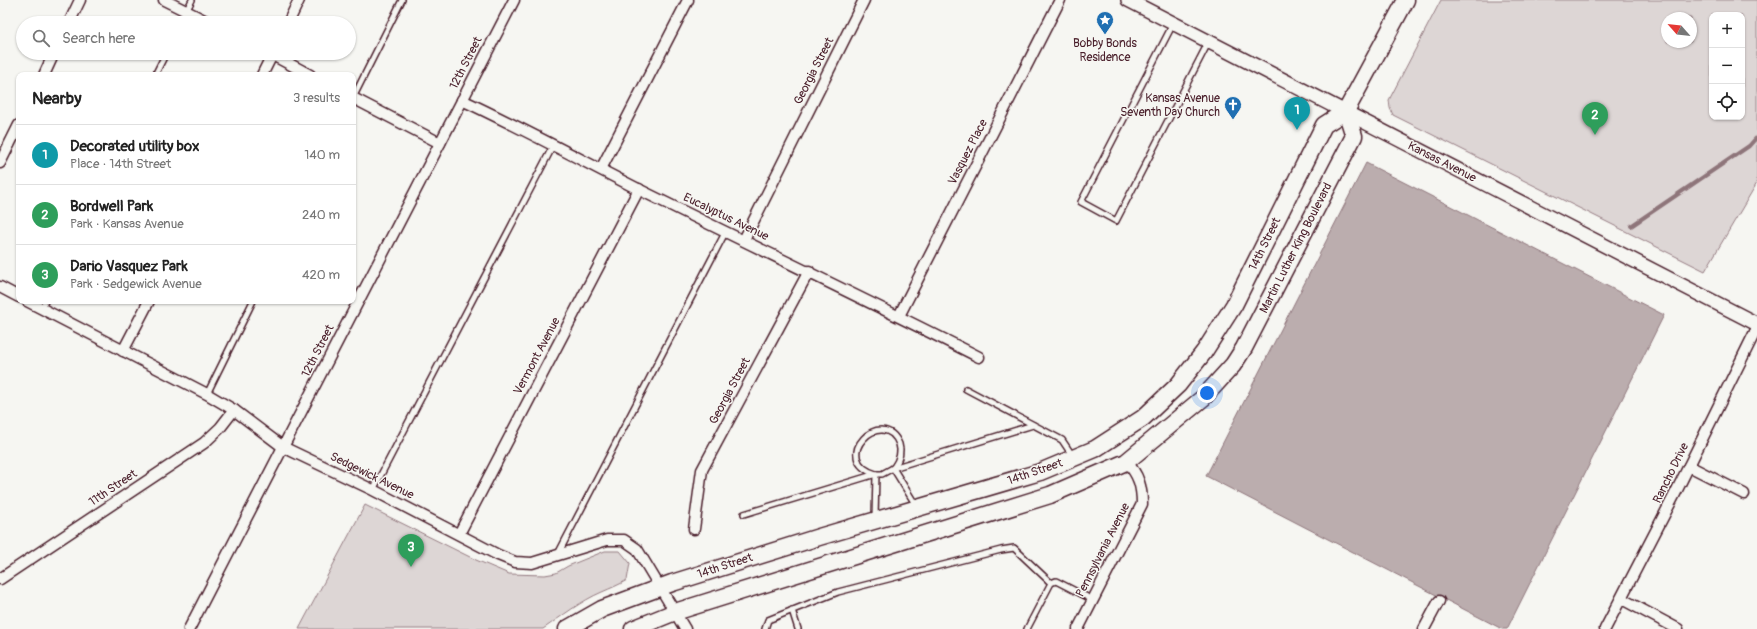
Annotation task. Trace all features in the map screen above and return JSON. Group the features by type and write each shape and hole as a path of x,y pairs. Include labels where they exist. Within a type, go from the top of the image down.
{"main road":[{"path":"1346,111 1406,0"},
{"name":"14th Street","path":"567,629 602,609 659,587 875,520 1040,472 1095,450 1143,418 1178,385 1204,352 1234,305 1324,125 1346,111"},
{"name":"Martin Luther King Boulevard","path":"1126,462 1203,398 1233,365 1244,348 1354,136 1346,111"},
{"name":"14th Street","path":"633,629 675,612 1050,495 1126,462"}],"street":[{"path":"72,16 80,0"},
{"path":"164,0 196,16"},
{"path":"291,16 299,0"},
{"name":"12th Street","path":"189,629 514,0"},
{"path":"601,169 688,0"},
{"name":"Georgia Street","path":"744,240 864,0"},
{"name":"Vasquez Place","path":"898,316 1060,0"},
{"name":"Kansas Avenue","path":"1128,0 1757,324"},
{"path":"45,72 51,60"},
{"path":"263,72 269,60"},
{"path":"283,60 305,72"},
{"path":"356,100 440,143"},
{"name":"Eucalyptus Avenue","path":"462,100 554,144 639,189 809,271 979,357"},
{"path":"0,164 16,131"},
{"name":"Vermont Avenue","path":"459,534 639,189"},
{"name":"Georgia Street","path":"694,528 702,470 809,271"},
{"path":"3,292 16,296"},
{"path":"124,351 147,304"},
{"name":"Sedgewick Avenue","path":"44,305 124,351 207,394 234,410 283,446 515,562 532,563 607,540 624,540 638,549 685,629"},
{"name":"Rancho Drive","path":"1605,629 1622,599 1757,328"},
{"name":"11th Street","path":"0,579 204,443 220,428 234,410"},
{"name":"Pennsylvania Avenue","path":"1078,629 1142,504 1142,488 1133,469 1126,462"},
{"path":"1689,466 1744,494"},
{"path":"1622,599 1678,629"},
{"path":"1424,629 1438,601"}],"lane":[{"path":"184,16 192,0"},
{"path":"356,92 402,0"},
{"path":"1174,24 1081,202 1116,221 1209,41"},
{"path":"156,72 162,60"},
{"path":"373,490 554,144"},
{"path":"558,555 726,231"},
{"path":"207,394 252,304"},
{"path":"966,389 1062,440 1074,458"},
{"path":"893,468 1033,425"},
{"path":"744,514 876,474 888,472 893,468 900,456 900,448 893,436 886,432 872,432 861,441 857,454 859,462 863,468 876,474"},
{"path":"893,468 917,508"},
{"path":"875,520 876,474"},
{"path":"765,629 768,620 838,592 1001,550 1014,548 1050,583"},
{"path":"1027,629 1050,583 1056,581 1093,600"},
{"path":"792,610 798,629"}],"shaded area":[{"path":"1441,0 1757,0 1757,183 1705,271 1393,115 1389,100"},
{"path":"1366,163 1664,315 1507,629 1502,629 1206,476"},
{"path":"365,505 476,560 509,574 545,575 556,573 568,566 605,551 620,551 630,563 627,580 587,600 543,629 299,629"}],"waterway":[{"path":"1631,226 1749,146 1757,137"}],"place":[{"name":"Bobby Bonds Residence","path":"1105,35"},
{"name":"Kansas Avenue Seventh Day Church","path":"1233,120"},
{"name":"Decorated utility box","path":"1297,130"},
{"name":"Bordwell Park","path":"1595,135"},
{"name":"Dario Vasquez Park","path":"411,567"}]}
